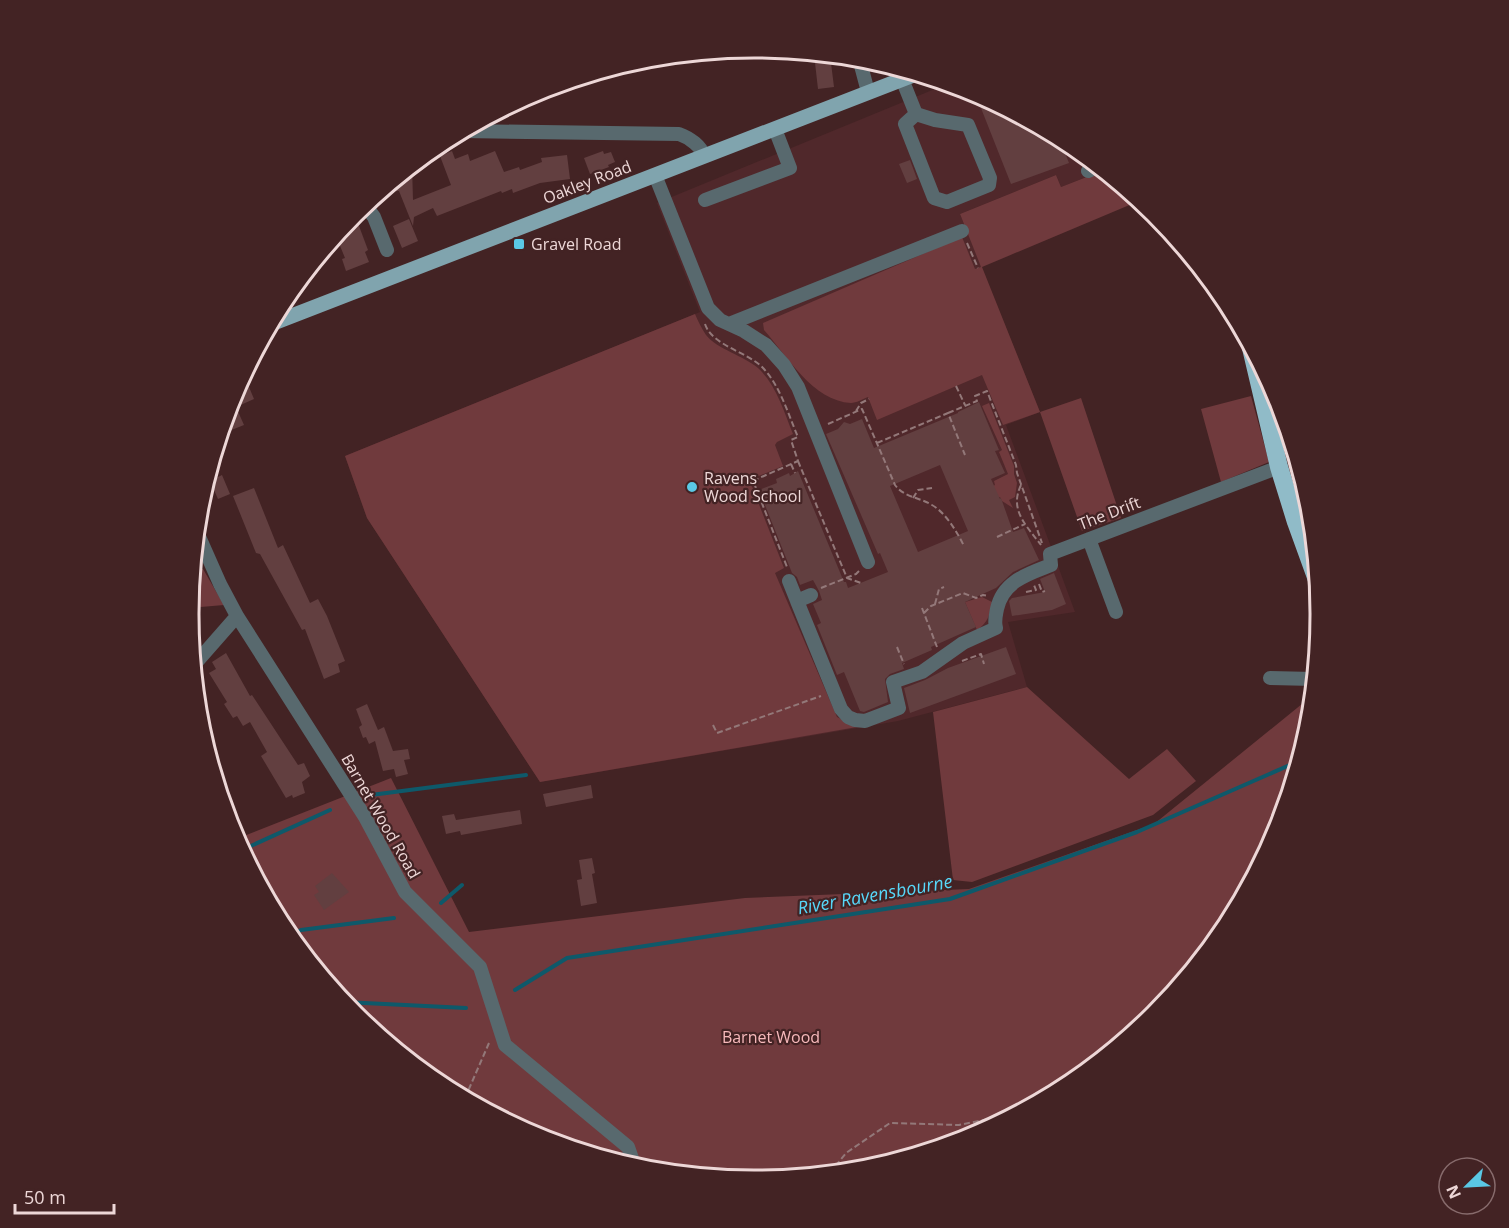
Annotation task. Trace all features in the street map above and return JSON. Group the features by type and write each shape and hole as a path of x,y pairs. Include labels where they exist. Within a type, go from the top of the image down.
{"highway":[{"path":"1271,409 1279,467 1300,513"}],"main road":[{"name":"Oakley Road","path":"284,319 904,79"}],"street":[{"path":"862,69 868,92"},
{"path":"910,81 915,114"},
{"path":"915,114 935,120 968,125 990,178 989,185 947,202 934,198 905,124 915,114"},
{"path":"705,200 790,168 775,129"},
{"path":"480,131 679,134 686,136 702,149 704,156"},
{"path":"655,175 708,308 720,320 766,345 784,365 798,387 868,562"},
{"path":"371,213 387,250"},
{"path":"729,324 962,231"},
{"name":"The Drift","path":"999,600 1013,581 1052,565 1050,554 1279,467"},
{"path":"1089,539 1116,612"},
{"name":"Barnet Wood Road","path":"203,546 237,616 360,808 405,892 480,967 504,1045 628,1147 631,1156"},
{"path":"789,581 841,709 848,717 865,721 899,708 893,682 922,672 963,643 996,628 994,623 999,600"},
{"path":"797,601 811,595"},
{"path":"201,657 237,616"},
{"path":"1270,678 1306,680"}],"path":[{"path":"962,231 978,268"},
{"path":"705,319 708,330 718,341 757,363 768,375 780,395 798,436"},
{"path":"956,386 966,406"},
{"path":"877,442 977,401 975,396 987,391 1016,465 1040,542"},
{"path":"856,412 861,403 869,399"},
{"path":"861,583 847,578 791,440 862,409 895,485 913,498 933,505 953,527 964,546"},
{"path":"948,414 965,455"},
{"path":"789,581 790,574 754,483 757,479 798,460"},
{"path":"791,464 795,473"},
{"path":"1021,485 1015,500 1025,524 1040,542"},
{"path":"913,498 918,490 932,488"},
{"path":"997,537 1025,524"},
{"path":"1033,546 1040,542"},
{"path":"811,595 816,590 856,574 868,562"},
{"path":"938,605 939,589 944,587"},
{"path":"924,613 963,593 976,598 983,595 999,600"},
{"path":"922,608 945,667 981,654 984,663"},
{"path":"897,647 909,676"},
{"path":"713,725 717,733 834,691"},
{"path":"469,1090 498,1023"},
{"path":"838,1163 846,1153 890,1123 959,1125 981,1121"}],"shaded area":[{"name":"Ravens Wood School","path":"935,89 1000,116 1032,133 1094,174 1061,187 1056,175 960,214 1040,412 1006,425 1075,612 1008,622 1027,687 898,721 540,782 367,518 345,456 700,312 657,203"}],"green space":[{"path":"1094,174 1130,205 982,267 1040,412 1003,425 982,375 877,420 868,397 851,403 837,400 813,386 764,330 763,323 962,237 975,269 981,267 960,214 1056,175 1061,187"},
{"path":"695,314 711,340 758,368 770,382 793,434 775,445 783,466 754,478 751,484 784,568 775,573 837,717 857,727 540,782 367,518 345,456"},
{"path":"1251,396 1269,462 1221,482 1201,409"},
{"path":"1081,398 1121,518 1082,531 1040,412"},
{"path":"989,403 1014,466 1017,483 1015,497 1009,500 1013,508 1000,497 994,499 989,488 995,485 994,481 1008,474 999,452 1002,450 982,406"},
{"path":"201,569 203,569 224,605 199,607"},
{"path":"982,597 992,602 988,618 977,630 965,602"},
{"path":"1027,687 1129,779 1167,749 1196,781 1153,815 972,882 953,880 933,712"},
{"name":"Barnet Wood","path":"1302,704 1281,793 1253,860 1236,892 1195,952 1172,980 1121,1032 1093,1055 1032,1095 967,1127 933,1140 863,1159 827,1165 754,1170 682,1165 611,1151 542,1127 509,1112 446,1076 388,1032 337,980 314,952 273,892 245,836 391,778 469,932 745,898 969,889 1154,824"}],"building":[{"path":"815,62 831,64 834,87 818,89"},
{"path":"981,107 1032,133 1063,152 1069,163 1011,184"},
{"path":"452,151 455,159 468,154 470,161 495,151 504,172 519,167 520,170 542,162 541,158 567,155 570,179 540,183 513,193 512,189 502,193 501,191 437,216 433,208 414,217 413,226 399,191 394,191 412,176 413,200 451,185 441,156"},
{"path":"603,151 604,154 611,152 615,162 608,165 609,167 590,174 584,158"},
{"path":"910,160 917,179 907,183 899,164"},
{"path":"409,219 418,241 402,248 393,226"},
{"path":"359,225 368,250 365,252 369,262 346,271 342,259 345,258 340,245"},
{"path":"248,385 254,399 239,406"},
{"name":"Ravens Wood School","path":"979,402 999,450 995,451 1005,473 991,479 1001,498 1013,532 1024,528 1039,560 1013,572 996,588 965,602 976,627 902,663 904,669 890,674 885,679 888,702 864,712 860,711 844,672 837,675 817,625 821,623 813,604 822,600 819,591 813,580 800,585 797,577 792,573 759,490 777,483 776,479 789,473 790,476 798,471 848,588 888,572 826,434 838,429 844,422 850,424 862,419 874,448","holes":["940,465 968,531 918,552 890,486"]},
{"path":"237,410 244,425 230,431"},
{"path":"222,475 230,494 218,499 214,489 216,478"},
{"path":"254,488 278,548 283,545 310,603 318,599 345,661 338,664 340,672 324,679 305,629 302,630 260,554 256,553 233,496"},
{"path":"1054,573 1066,604 1052,610 1012,616 1009,601 1012,598 1045,592 1040,579"},
{"path":"1006,647 1016,674 910,713 904,688 948,668"},
{"path":"226,653 250,696 252,695 298,765 304,763 310,776 302,782 305,793 286,798 261,756 267,752 250,722 243,726 237,716 233,718 224,704 227,702 209,673 216,669 212,662"},
{"path":"367,704 378,730 384,727 393,751 408,749 410,759 404,760 408,774 396,777 394,769 383,771 375,741 369,744 366,737 363,738 359,727 362,725 356,709"},
{"path":"591,785 593,798 546,807 543,794"},
{"path":"520,810 522,824 461,835 460,831 446,834 442,816 454,814 456,820"},
{"path":"592,858 597,903 581,906 577,880 582,879 579,860"},
{"path":"332,873 349,892 324,910 314,895 319,892 315,886"}],"waterway":[{"name":"River Ravensbourne","path":"515,990 567,958 950,899 1137,832 1289,765"},
{"path":"371,795 526,775"},
{"path":"250,846 330,810"},
{"path":"441,903 462,885"},
{"path":"299,931 394,918"},
{"name":"River Ravensbourne","path":"358,1003 466,1008"}],"place":[{"name":"Gravel Road","path":"519,244"},
{"name":"Ravens Wood School","path":"692,487"}]}
